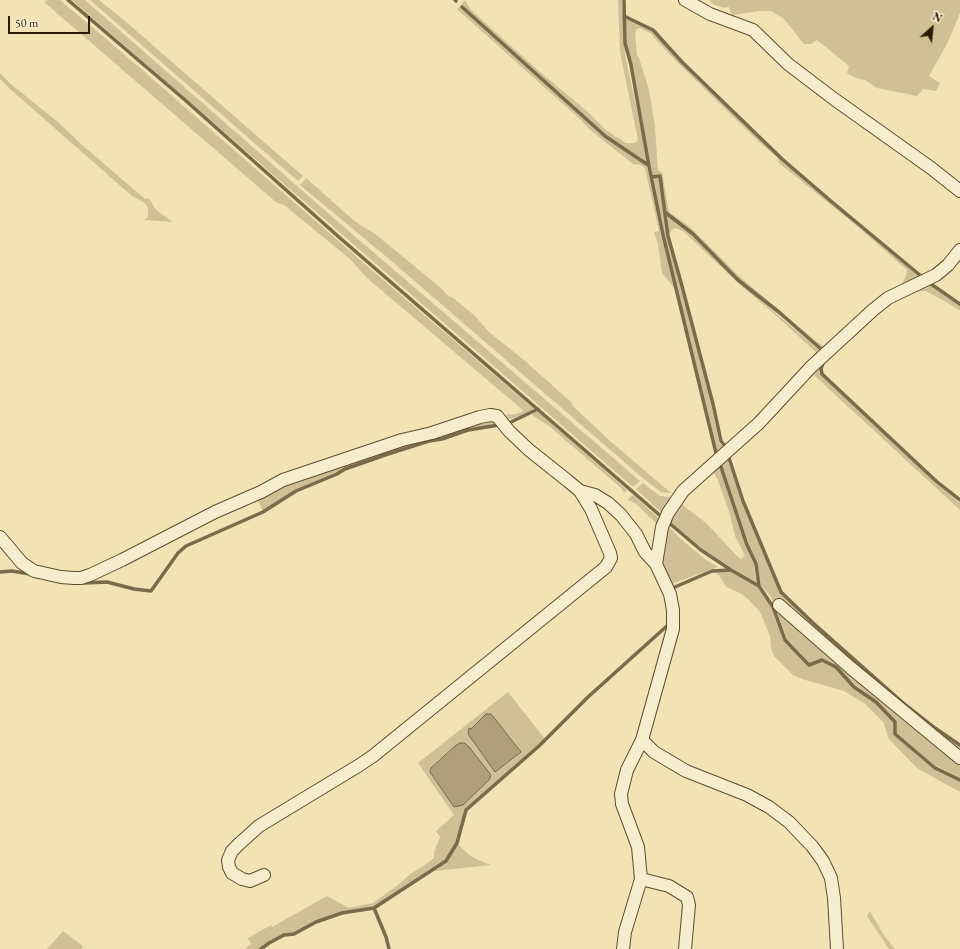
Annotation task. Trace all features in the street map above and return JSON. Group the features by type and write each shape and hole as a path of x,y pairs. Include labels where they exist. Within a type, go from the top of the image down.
{"street":[{"path":"685,0 710,14 753,30 788,64 834,99 931,168 960,191"},
{"path":"656,564 662,527 668,513 683,491 759,423 811,367 873,310 888,298 902,290 936,275 948,265 960,250"},
{"path":"0,537 22,562 34,570 61,577 81,578 122,560 214,512 261,492 283,480 402,440 432,433 480,416 490,415 497,416 509,431 529,450 580,491 591,509 610,553 611,558 606,567 373,756 259,826 232,851 228,860 229,867 232,872 242,880 250,881 264,875"},
{"path":"580,491 595,495 608,503 621,515 636,534 645,552 656,564 670,594 673,610 673,629 642,740 627,770 621,794 622,804 638,847 641,878 625,932 623,949"},
{"path":"779,606 960,758"},
{"path":"642,740 654,752 686,771 747,795 768,807 789,822 812,846 823,861 831,878 834,898 837,949"},
{"path":"641,878 669,886 687,897 689,906 685,949"}],"shaded area":[{"path":"47,0 60,0 534,409 520,416 504,421 504,415 516,414 524,411 367,278 350,259 284,205 277,203 44,2"},
{"path":"72,0 85,0 337,221 640,481 633,487"},
{"path":"90,0 99,0 125,21 303,176 298,181"},
{"path":"465,0 471,10 540,72 589,113 606,130 626,143 633,143 638,139 620,52 618,0 622,0 625,55 643,139 647,160 646,162 605,135 461,5"},
{"path":"710,0 960,0 960,13 948,42 929,76 940,83 936,91 923,89 917,96 877,88 865,80 856,78 847,73 849,66 817,40 811,44 804,44 784,19 771,11 732,15 729,7 724,8 715,5 710,2"},
{"path":"459,7 604,137 634,156 647,167 674,288 662,273 658,244 654,232 659,231 645,168 641,165 633,164 589,129 581,120 457,9"},
{"path":"625,18 652,31 682,63 782,160 920,277 900,287 906,276 907,270 857,226 779,163 778,158 759,142 676,61 650,33 640,28 637,29 635,35 637,55 649,90 655,127 658,170 662,172 669,212 690,227 739,276 812,338 826,348 823,349 739,279 686,228 666,212 661,175 652,176 632,65 626,43"},
{"path":"0,73 145,199 149,198 156,210 173,222 144,220 148,217 148,208 145,203 132,196 10,89 0,79"},
{"path":"306,178 351,218 374,233 442,289 448,296 452,297 474,315 489,332 525,361 571,402 573,406 610,441 671,493 661,492 644,479 389,259 300,185"},
{"path":"653,178 659,178 667,236 682,288 719,442 724,449 718,454 664,235"},
{"path":"668,216 692,236 738,281 820,351 819,355 736,281 683,231 676,228 669,234"},
{"path":"928,284 960,306 960,310 926,291 911,292"},
{"path":"823,359 819,368 821,375 936,483 960,503 960,510 817,378 813,373"},
{"path":"537,411 627,490 624,493 621,488 549,426 532,415"},
{"path":"490,417 499,424 468,430 357,464 296,490 263,511 256,496 284,482"},
{"path":"726,456 742,502 761,549 778,584 780,593 902,702 934,729 960,746 960,778 936,766 897,734 896,722 877,701 855,685 837,666 822,658 810,663 787,639 771,597 761,585 757,564 720,460"},
{"path":"718,462 746,547 754,565 756,582 703,549 670,522 680,499 685,507 705,522 738,557 741,559 745,556 735,536 729,511 717,478 711,468"},
{"path":"643,483 660,496 677,496 665,516 636,489"},
{"path":"633,495 661,520 659,526 635,503 627,500"},
{"path":"668,526 706,560 718,567 671,584 661,565"},
{"path":"730,571 758,587 772,608 784,641 809,666 822,661 836,668 853,687 875,703 894,723 894,735 934,769 960,781 960,792 917,768 888,738 884,723 864,703 844,691 793,675 774,656 771,648 770,636 760,612 747,598 726,587 719,575 715,573"},
{"path":"508,692 545,739 465,810 456,843 446,861 373,907 342,913 315,921 294,933 284,935 269,942 260,949 245,949 251,944 248,938 271,925 272,927 327,896 349,908 373,903 398,885 410,874 434,858 434,852 440,837 436,831 454,815 418,763","holes":["465,743 491,775 437,782 430,772 431,768 455,746"]},
{"path":"486,714 491,714 521,752 495,772 468,734 469,728 471,729"},
{"path":"460,743 465,743 469,747 491,775 489,780 463,805 454,807 430,772 431,768"},
{"path":"458,844 469,855 491,865 435,871 447,862"},
{"path":"870,911 883,934 895,949 889,949 867,916"},
{"path":"63,931 83,946 81,949 47,949"}],"waterway":[{"path":"68,0 185,100 340,238 663,518"},
{"path":"624,0 625,43 631,65 663,235 716,453"},
{"path":"462,7 605,136 648,165"},
{"path":"624,16 653,30 682,62 782,159 921,276"},
{"path":"652,177 660,176 668,236 713,404 721,441 725,446"},
{"path":"666,213 693,234 738,280 780,313 822,350"},
{"path":"928,282 960,304"},
{"path":"824,360 821,369 822,374 936,481 960,500"},
{"path":"509,423 538,409"},
{"path":"84,583 107,582 134,589 151,591 178,553 186,546 263,512 296,491 337,474 345,469 388,454 468,430 499,425"},
{"path":"729,458 743,501 781,592 812,622 902,702 935,728 960,745"},
{"path":"720,464 747,545 756,564 759,586"},
{"path":"668,522 701,550 759,586 773,607 785,640 809,665 822,660 836,667 854,687 876,702 895,722 895,734 935,768 960,780"},
{"path":"675,587 712,571 730,570"},
{"path":"0,572 12,571 30,574"},
{"path":"261,949 284,935 294,934 316,922 342,913 374,908 446,861 457,843 466,810 539,746 588,697 668,625 668,622"},
{"path":"374,908 386,937 389,949"}]}
